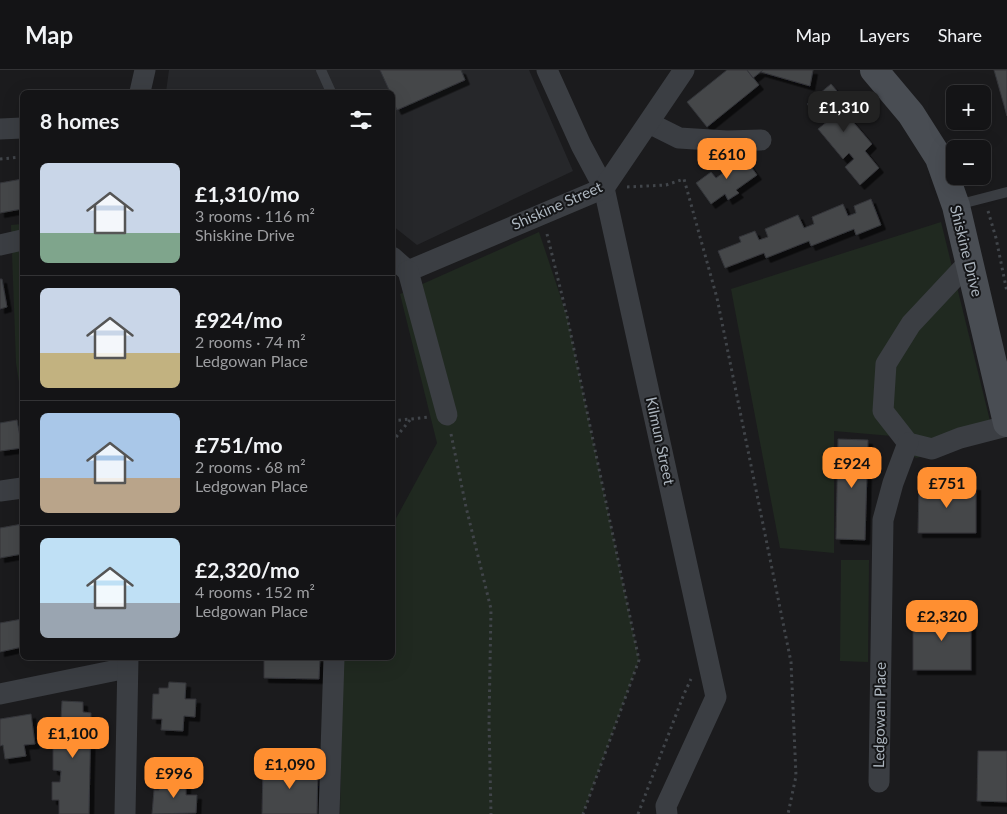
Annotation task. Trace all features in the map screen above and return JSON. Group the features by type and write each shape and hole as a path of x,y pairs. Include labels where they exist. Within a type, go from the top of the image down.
{"street":[{"path":"140,90 145,70"},
{"name":"Kilmun Street","path":"548,70 581,145 604,188 716,697 666,806 667,814"},
{"name":"Shiskine Street","path":"408,271 604,188 684,70"},
{"name":"Shiskine Drive","path":"874,70 911,114 939,158 956,206 1007,424"},
{"path":"649,123 679,138 726,141 760,140"},
{"path":"0,128 20,128"},
{"path":"0,245 20,240"},
{"path":"395,260 408,271 447,415"},
{"path":"969,262 911,324 886,364 883,411 908,443 932,449 960,438 1007,424"},
{"name":"Ledgowan Place","path":"879,782 884,520 892,483 908,443"},
{"path":"0,491 20,488"},
{"path":"329,814 334,660"},
{"path":"0,694 127,663 125,814"}],"lane":[{"path":"320,70 330,90"},
{"path":"956,206 1007,192"}],"path":[{"path":"0,159 20,156"},
{"path":"604,188 666,185 684,179 718,298 791,662 796,776 788,814"},
{"path":"985,198 996,238 1007,292"},
{"path":"542,214 567,316 639,660 583,814"},
{"path":"395,422 447,415 466,507 491,609 489,722 491,814"},
{"path":"395,438 410,419"},
{"path":"638,814 684,694 705,649"}],"shaded area":[{"path":"169,70 529,70 573,171 417,245 395,228 395,90 166,90"},
{"path":"941,222 994,437 916,458 892,436 834,431 834,553 780,548 731,289"},
{"path":"20,224 20,389 16,363 11,225"},
{"path":"539,232 567,316 639,660 583,814 340,814 343,660 395,660 395,520 437,443 400,294"},
{"path":"841,560 869,560 868,662 840,661"}],"building":[{"path":"380,70 461,70 465,80 397,110 395,106 395,90 389,90"},
{"path":"727,70 747,70 759,85 707,127 687,102"},
{"path":"747,70 763,70 753,78"},
{"path":"763,70 813,70 810,86 761,72"},
{"path":"994,70 1007,70 1007,116"},
{"path":"831,84 849,105 843,110 872,144 865,151 879,168 860,185 845,167 854,159 849,153 843,159 818,129 829,120 824,114 819,118 807,104"},
{"path":"741,153 757,175 736,190 739,193 728,200 725,194 711,204 696,183 711,172 716,178 723,173 720,168"},
{"path":"20,179 20,209 0,213 0,183"},
{"path":"871,199 881,225 856,235 854,229 811,246 809,241 766,258 764,253 725,268 718,251 741,242 739,237 755,231 759,240 768,237 765,229 798,215 804,228 814,224 812,217 843,204 848,216 856,213 854,206"},
{"path":"0,279 2,279 7,307 0,309"},
{"path":"17,420 20,448 0,451 0,423"},
{"path":"838,439 868,440 865,540 836,539"},
{"path":"919,485 976,486 976,533 918,533"},
{"path":"20,524 20,554 0,558 0,528"},
{"path":"913,613 971,613 971,670 913,670"},
{"path":"20,619 20,647 0,652 0,623"},
{"path":"264,660 320,660 319,679 264,678"},
{"path":"169,682 186,683 185,699 196,699 195,717 184,716 183,731 161,730 162,719 152,719 153,694 159,694 159,688 168,688"},
{"path":"62,701 83,702 83,712 91,713 89,814 59,814 59,800 52,800 52,782 60,782 61,771 53,770 53,746 61,746 61,736 52,736 53,719 61,719"},
{"path":"31,714 35,744 24,745 26,756 5,759 3,745 0,746 0,719"},
{"path":"978,751 1007,751 1007,802 977,801"},
{"path":"263,765 318,766 317,814 262,814"},
{"path":"169,778 186,779 186,795 197,795 196,813 152,814 154,790 159,790 160,784 169,784"}]}
